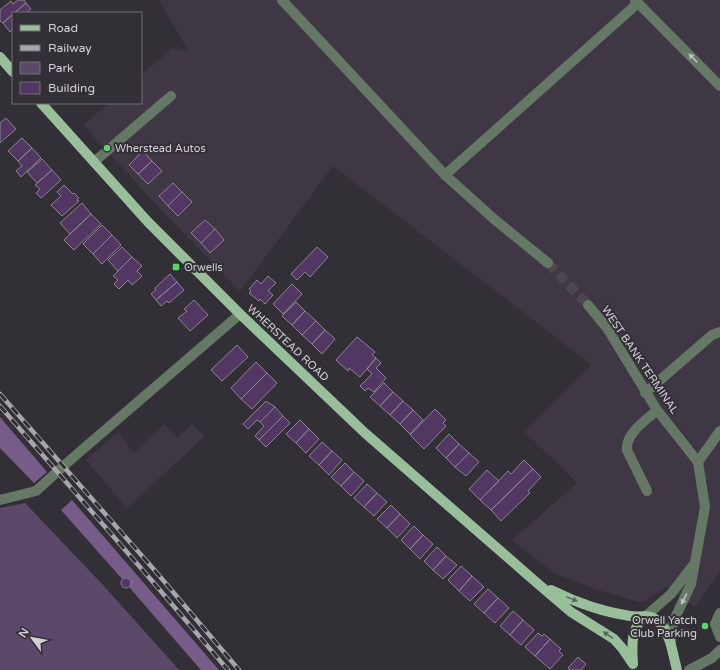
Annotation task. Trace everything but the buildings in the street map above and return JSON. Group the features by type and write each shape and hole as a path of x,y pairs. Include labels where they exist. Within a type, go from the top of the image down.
{"main road":[{"path":"0,57 12,71"},
{"name":"WHERSTEAD ROAD","path":"42,104 148,222 240,314 365,433 571,612 614,639 622,648 634,667"},
{"name":"WHERSTEAD ROAD","path":"537,583 560,595 617,614 636,617 646,616"},
{"path":"646,616 653,617 660,623 671,644 677,670"},
{"name":"WHERSTEAD ROAD","path":"634,667 632,637 637,625 646,616"}],"lane":[{"path":"282,0 445,175 494,219 548,263"},
{"path":"445,175 637,2 720,86"},
{"path":"94,162 171,96"},
{"name":"WEST BANK TERMINAL","path":"588,305 607,328 623,352 645,393 698,462 705,507 691,584 675,618 672,628 671,644"},
{"path":"0,500 36,491 240,314"},
{"path":"645,393 712,334 720,332"},
{"path":"647,491 626,445 628,438 657,410"},
{"path":"698,462 720,432"},
{"name":"WEST BANK TERMINAL","path":"646,616 671,594 695,562"},
{"path":"720,613 715,624 720,637"},
{"path":"689,670 712,658 720,650"}],"shaded area":[{"path":"159,0 720,0 720,571 695,607 666,587 646,601 639,602 591,588 554,573 512,540 577,483 525,432 592,365 333,166 240,291 161,210 83,125 108,104 142,104 142,74 172,48 189,52"},
{"path":"0,417 47,472 34,483 0,448"},
{"path":"164,424 177,438 192,424 205,436 127,508 86,460 118,432 134,453"},
{"path":"72,500 219,670 201,670 129,587 131,585 130,579 125,578 123,580 61,510"}],"green space":[{"path":"25,503 103,585 179,670 0,670 0,508"}],"tunnel":[{"path":"548,263 588,305"}],"railway":[{"path":"0,394 157,573 239,670"},
{"path":"0,406 228,670"}],"place":[{"name":"Wherstead Autos","path":"107,148"},
{"name":"Orwells","path":"176,267"},
{"name":"Orwell Yatch Club Parking","path":"705,626"}]}
